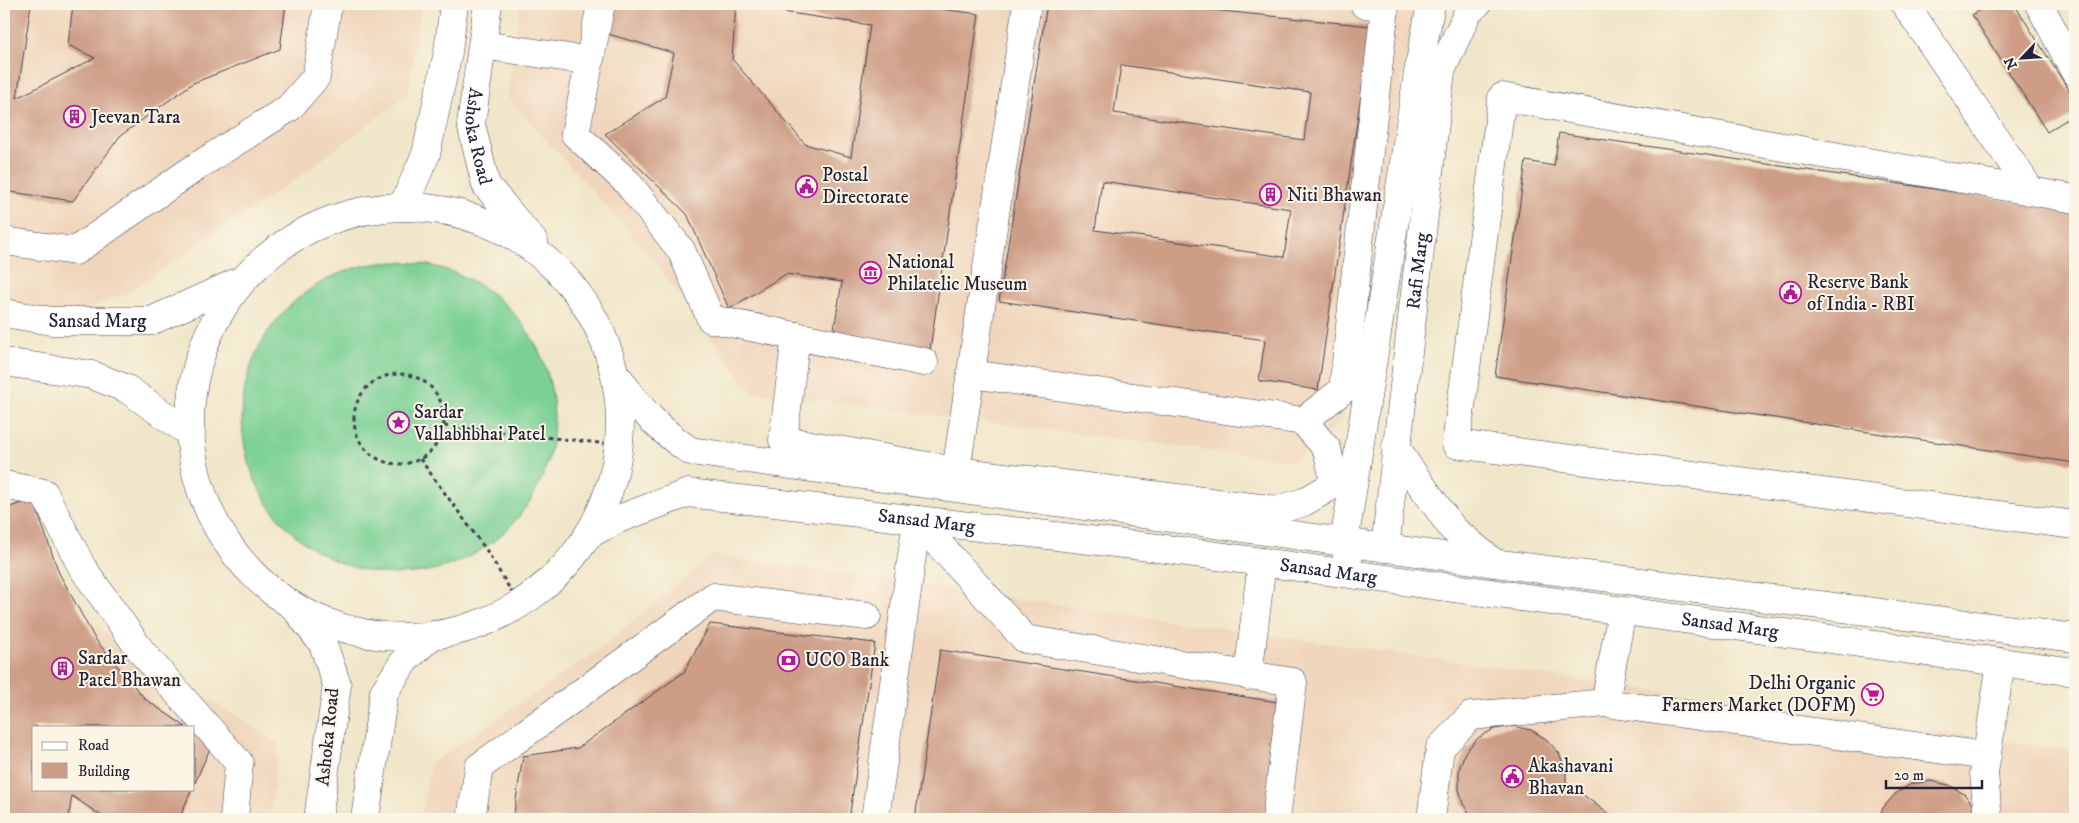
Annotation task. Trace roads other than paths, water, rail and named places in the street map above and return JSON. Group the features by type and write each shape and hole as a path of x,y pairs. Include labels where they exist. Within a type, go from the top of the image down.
{"street":[{"path":"4,241 75,251 196,167 289,108 316,77 328,4"},
{"name":"Ashoka Road","path":"403,206 426,154 448,52 454,4"},
{"name":"Ashoka Road","path":"488,4 472,124 486,185 558,272"},
{"path":"601,4 575,134 627,182 681,250 711,319 924,362"},
{"path":"956,471 1027,4"},
{"path":"1303,421 1343,390 1385,6 1364,4"},
{"name":"Rafi Marg","path":"1344,542 1419,67 1432,4"},
{"name":"Rafi Marg","path":"1385,548 1441,71 1468,12 1477,4"},
{"path":"1905,4 2031,191"},
{"path":"2039,4 2075,72"},
{"path":"483,46 589,61"},
{"path":"2075,199 1502,97 1456,444 2075,525"},
{"path":"403,206 432,208 460,214 487,223 513,236 536,252 558,272 587,309 598,329 620,380 618,446 613,477 603,507 588,535 565,566 537,592 519,604 505,613 469,628 431,636 393,637 342,628 294,606 253,574 221,534 200,486 190,434 192,393 202,352 219,314 243,280 265,258 289,240 315,226 344,215 373,209 403,206"},
{"name":"Sansad Marg","path":"4,313 52,321 151,321 243,280"},
{"path":"796,336 783,440 956,471 1278,510 1304,502 1335,484 1327,449 1303,421 971,374"},
{"path":"4,362 92,375 127,389 190,434"},
{"name":"Sansad Marg","path":"620,380 639,408 657,426 690,451 1494,563 2075,638"},
{"path":"1396,446 1407,465 1453,530 1494,563"},
{"path":"4,485 44,492 82,567 141,651 239,763 234,819"},
{"name":"Sansad Marg","path":"588,535 616,520 688,493 1262,562 2075,672"},
{"path":"917,520 1025,639 1293,682 1276,819"},
{"path":"875,819 917,520"},
{"path":"1344,542 1351,574"},
{"path":"1248,676 1262,562"},
{"path":"471,819 479,767 713,597 867,616"},
{"name":"Ashoka Road","path":"294,606 322,644 337,686 318,819"},
{"path":"1605,703 1622,611"},
{"path":"365,819 384,692 405,660 431,636"},
{"path":"1988,819 1984,773 2001,662"},
{"path":"1431,819 1440,748 1471,716 1605,703 1986,756"}],"place":[{"name":"Jeevan Tara","path":"75,117"},
{"name":"Postal Directorate","path":"806,186"},
{"name":"Niti Bhawan","path":"1271,195"},
{"name":"National Philatelic Museum","path":"871,273"},
{"name":"Reserve Bank of India - RBI","path":"1791,293"},
{"name":"Sardar Vallabhbhai Patel","path":"398,423"},
{"name":"UCO Bank","path":"789,660"},
{"name":"Sardar Patel Bhawan","path":"62,669"},
{"name":"Delhi Organic Farmers Market (DOFM)","path":"1872,694"},
{"name":"Akashavani Bhavan","path":"1512,777"}]}
